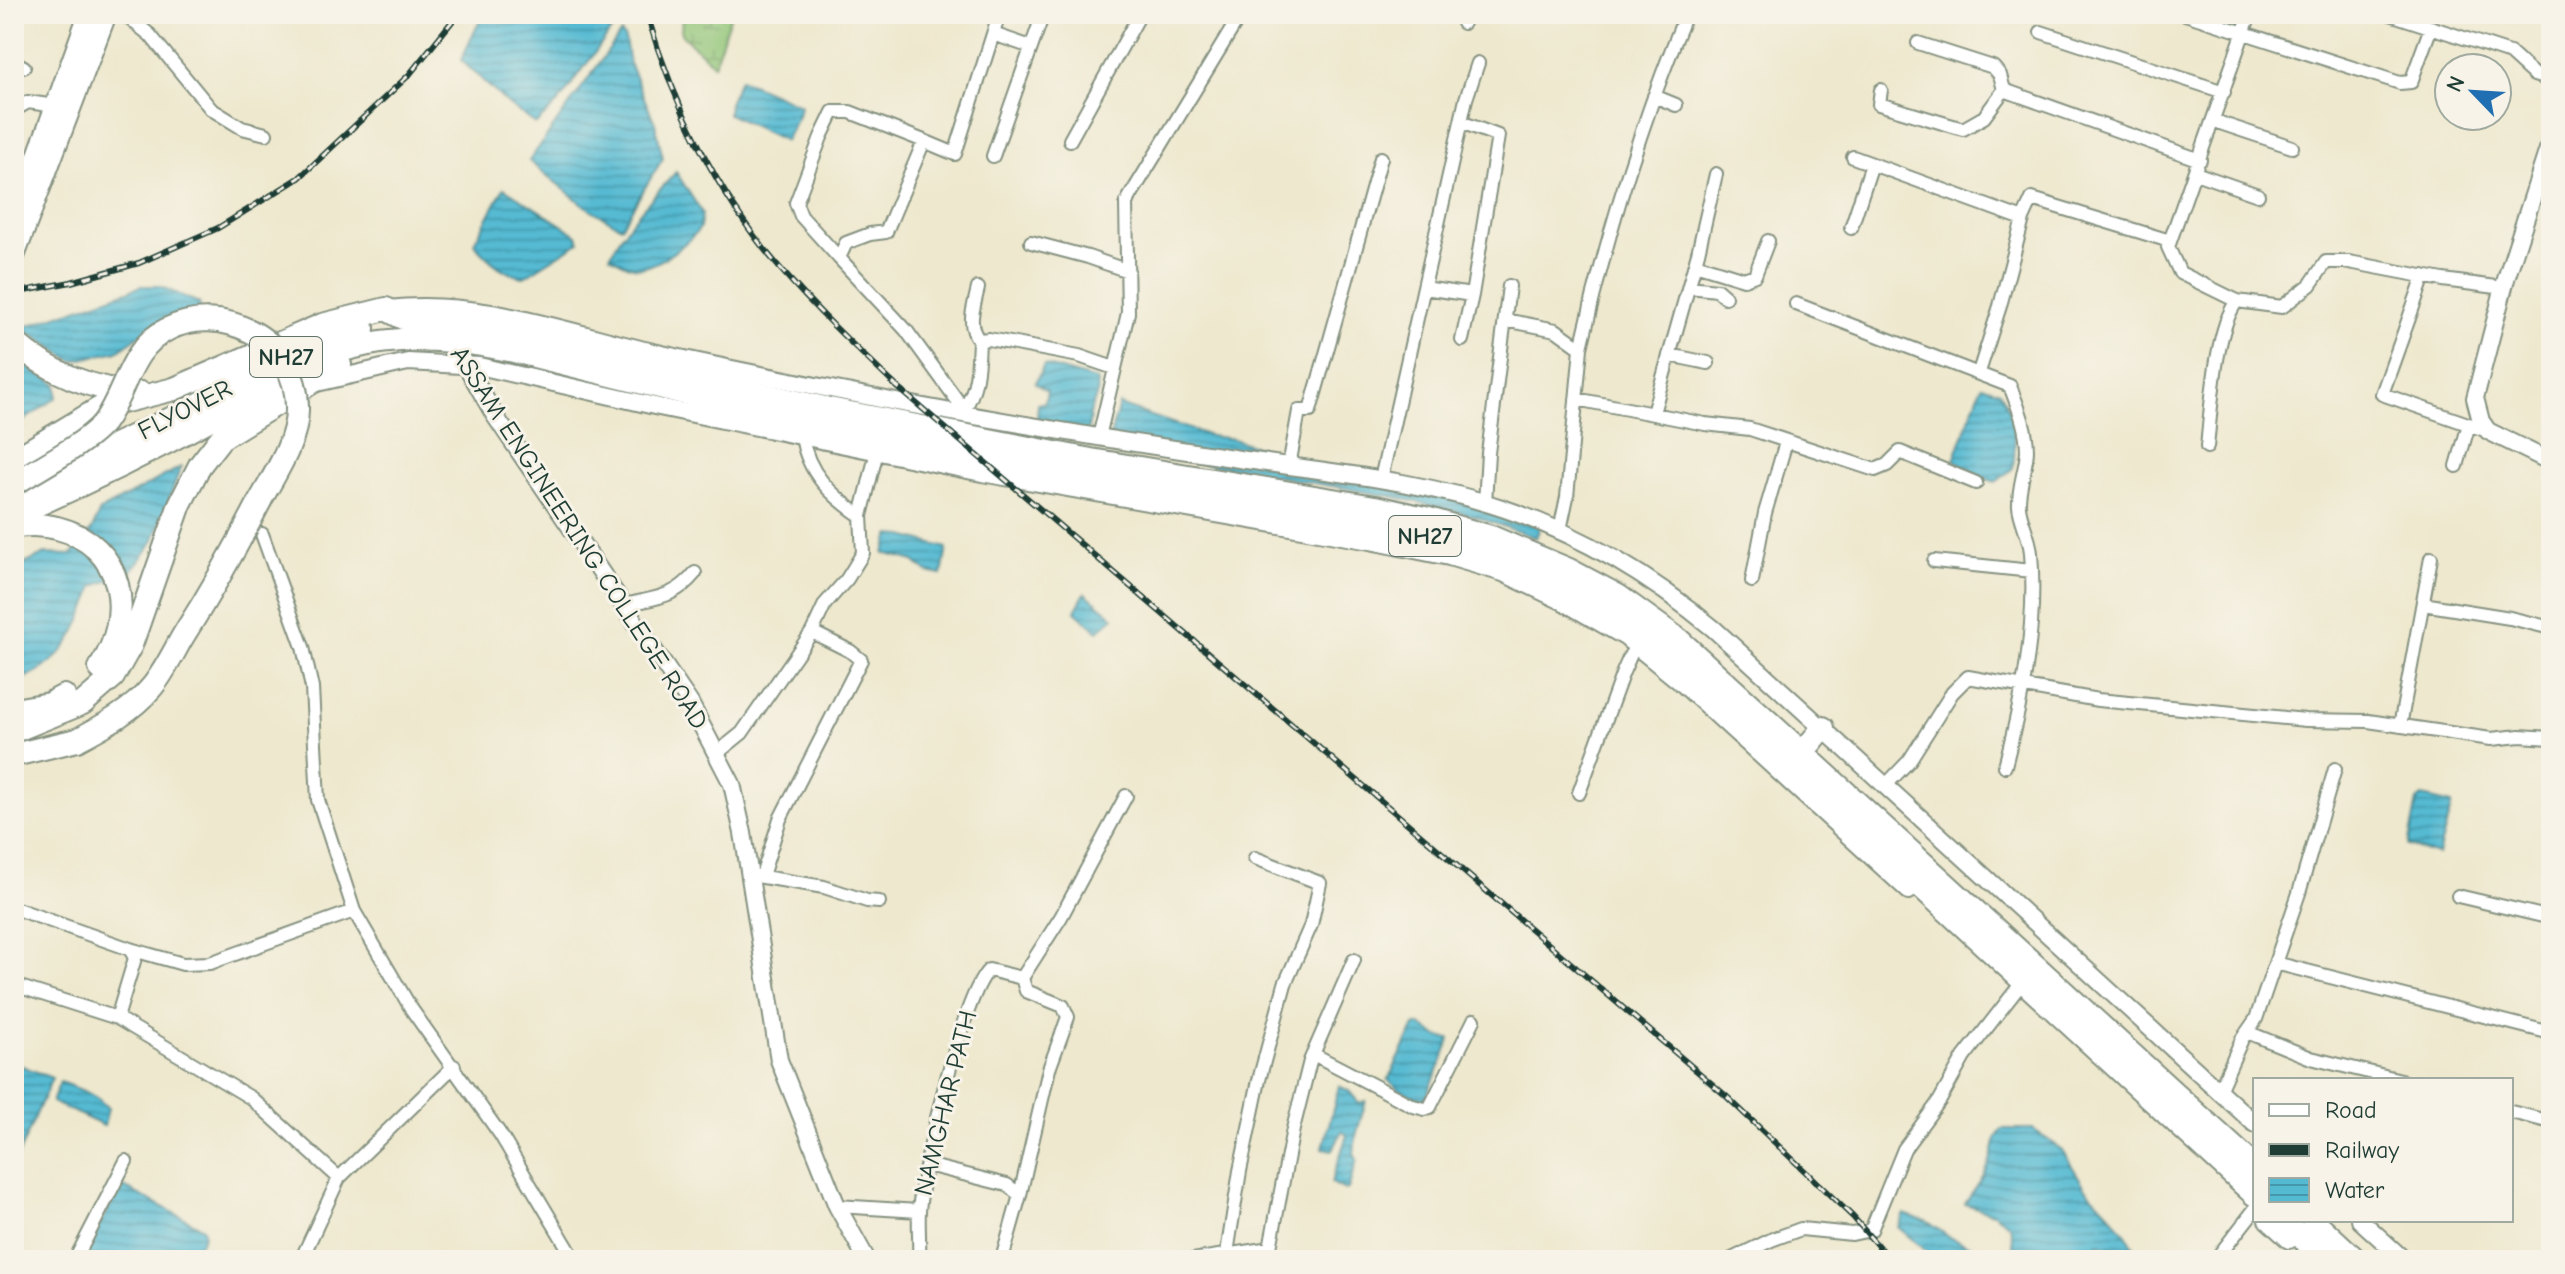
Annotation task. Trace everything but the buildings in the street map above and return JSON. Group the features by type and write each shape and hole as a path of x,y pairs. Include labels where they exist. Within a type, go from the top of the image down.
{"highway":[{"name":"NH27","path":"394,314 437,318 559,343 708,382 829,409 1120,465 1375,507 1465,528 1560,565 1639,610 1703,661 2253,1165"},
{"path":"14,460 102,407 174,389 322,325 394,314"},
{"name":"FLYOVER","path":"14,515 180,425 290,356 394,314"},
{"path":"14,484 104,422 130,366 154,338 168,329 188,321 206,320 240,326 274,348 289,369 297,402 294,433 278,469 151,689 111,722 77,740 14,755"},
{"name":"NH27","path":"375,343 451,340 514,351 806,423 1088,477 1419,534 1517,564 1611,614 1692,675 2253,1193"},
{"path":"14,342 34,359 62,375 129,392 156,393"},
{"path":"14,731 83,703 113,677 131,645 180,504 200,465 221,438 375,343"},
{"name":"FLYOVER","path":"14,491 180,425 332,355 375,343"},
{"path":"14,526 56,527 88,542 113,572 121,610 119,631 112,650 89,681 49,704 14,710"},
{"path":"1803,752 1823,728"},
{"path":"2284,1222 2326,1260"},
{"path":"2315,1222 2356,1260"}],"main road":[{"path":"14,219 88,14"},
{"path":"14,259 107,14"}],"street":[{"path":"124,14 150,35 211,109 242,128 266,134"},
{"path":"966,412 906,330 801,216 796,203 833,112 850,112 955,154 999,14"},
{"path":"993,156 1043,14"},
{"path":"1070,140 1140,14"},
{"path":"1099,437 1128,313 1126,203 1241,14"},
{"path":"1560,530 1567,497 1581,348 1599,271 1654,96 1686,14"},
{"path":"2185,14 2400,83 2411,82 2431,27"},
{"path":"2250,14 2168,247 2180,273 2237,301 2282,307 2310,285 2326,262 2349,262 2504,288"},
{"path":"2390,14 2510,53 2534,75 2551,80"},
{"path":"2041,32 2224,92"},
{"path":"993,34 1031,47"},
{"path":"1918,43 1993,67 2000,75 2004,90"},
{"path":"1381,479 1461,122 1478,63"},
{"path":"1881,90 1879,104 1963,129 1984,117 2004,90"},
{"path":"2004,90 2198,166 2258,195"},
{"path":"1654,96 1676,105"},
{"path":"14,110 28,102 55,106"},
{"path":"2214,121 2292,147"},
{"path":"1461,122 1498,136 1462,340"},
{"path":"2488,431 2481,421 2475,398 2504,288 2551,140"},
{"path":"839,258 846,243 886,232 924,141"},
{"path":"1853,157 2023,219"},
{"path":"1289,466 1299,411 1310,411 1381,158"},
{"path":"1851,228 1872,164"},
{"path":"1653,413 1689,287 1716,174"},
{"path":"1979,372 2023,219 2032,199 2170,241"},
{"path":"1695,264 1744,279 1755,275 1768,241"},
{"path":"1031,242 1128,271"},
{"path":"2424,276 2382,394 2488,431 2551,462"},
{"path":"1485,503 1488,453 1509,286"},
{"path":"1689,287 1717,290 1725,297"},
{"path":"966,412 978,368 979,340 972,332 971,320 978,288"},
{"path":"1424,288 1472,295"},
{"path":"2207,447 2216,371 2229,311 2237,301"},
{"path":"1796,304 2010,386 2022,414 2027,451 2019,509 2026,526 2032,571 2032,628 2005,766"},
{"path":"394,314 416,306 456,308 529,320 653,352 1099,437 1445,491 1560,530 1639,572 1676,597 2253,1122"},
{"name":"ASSAM ENGINEERING COLLEGE ROAD","path":"437,318 495,416 690,703 732,784 756,876 779,1060 837,1206 867,1260"},
{"path":"1505,320 1556,330 1581,348"},
{"path":"979,340 989,339 1079,356 1114,368"},
{"path":"1669,355 1708,363"},
{"path":"311,383 323,384 408,362 479,366 659,407 877,451 1449,557 1503,573 1625,637 1684,685 2253,1207"},
{"path":"1576,399 1750,429 1875,470 1887,465 1900,452 1976,483"},
{"path":"2457,466 2469,424"},
{"path":"802,436 809,466 841,503 861,516"},
{"path":"1752,581 1765,513 1786,442"},
{"path":"716,754 742,733 812,632 825,604 847,579 863,553 861,516 877,451"},
{"path":"262,534 303,647 312,688 318,800 354,911 412,1010 500,1134 575,1260"},
{"path":"2400,726 2431,558"},
{"path":"1934,561 2032,571"},
{"path":"622,606 670,595 683,588 695,573"},
{"path":"2423,604 2551,628"},
{"path":"812,632 861,660 780,819 756,876 824,887 879,902"},
{"path":"1579,793 1623,672 1631,654 1638,647"},
{"path":"1886,785 1909,761 1952,693 1968,677 2098,700 2306,720 2368,721 2491,739 2520,736 2551,738"},
{"path":"2219,1091 2256,1019 2335,769"},
{"path":"1002,1259 1049,1069 1068,1017 1063,1006 1026,991 1022,978 1061,917 1126,796"},
{"path":"1227,1253 1259,1080 1285,984 1311,925 1320,883 1255,858"},
{"path":"2458,896 2551,918"},
{"path":"14,908 130,949 183,964 210,963 354,911"},
{"path":"117,1018 135,958 130,949"},
{"path":"1193,1260 1227,1253 1271,1254 1293,1129 1313,1054 1354,960"},
{"path":"2275,963 2551,1033"},
{"name":"NAMGHAR PATH","path":"837,1206 919,1211 959,1033 983,976 989,970 1022,978"},
{"path":"14,985 117,1018 251,1098 339,1178"},
{"path":"1730,1260 1801,1229 1842,1234 1871,1230 1904,1149 1940,1100 1964,1057 2017,989"},
{"path":"1313,1054 1413,1106 1425,1109 1430,1107 1474,1020"},
{"path":"2247,1032 2311,1058 2393,1078"},
{"path":"301,1260 339,1178 454,1066"},
{"path":"2513,1112 2551,1122"},
{"path":"75,1260 126,1161"},
{"path":"927,1165 1007,1185 1020,1195"},
{"path":"919,1211 919,1260"},
{"path":"2220,1254 2253,1212"},
{"path":"2269,1222 2311,1260"},
{"path":"2362,1222 2404,1260"}],"green space":[{"path":"682,14 731,14 714,65 681,34"}],"water":[{"path":"483,14 623,14 559,102 536,124 510,106 461,60"},
{"path":"621,33 629,63 655,123 663,158 621,227 585,206 529,161"},
{"path":"740,79 800,105 785,141 728,114 729,103"},
{"path":"676,172 702,213 700,228 679,248 651,265 631,266 610,256 632,222"},
{"path":"504,188 577,235 579,242 524,277 496,265 474,243"},
{"path":"142,286 159,286 199,303 201,311 160,322 117,351 73,361 22,328"},
{"path":"22,364 57,384 57,397 15,427 14,433 14,369"},
{"path":"1044,365 1096,380 1097,394 1086,434 1037,419 1038,404 1045,402 1047,391 1035,383"},
{"path":"1982,385 2000,391 2014,428 2013,468 1996,482 1983,478 1954,460"},
{"path":"1119,405 1210,436 1233,439 1327,469 1354,467 1460,500 1542,521 1536,538 1468,514 1395,497 1107,447"},
{"path":"181,467 153,542 131,572 94,586 75,632 57,657 45,667 14,682 14,569 45,554 71,555 92,530 100,511"},
{"path":"890,535 947,548 942,575 927,572 914,561 884,553"},
{"path":"1085,593 1114,617 1098,631 1075,611"},
{"path":"2422,797 2452,804 2438,855 2408,846 2417,801"},
{"path":"1420,1025 1439,1037 1450,1039 1424,1101 1388,1080 1415,1026"},
{"path":"17,1064 52,1078 14,1165 14,1070"},
{"path":"60,1082 92,1095 108,1108 104,1126 52,1102"},
{"path":"1339,1086 1349,1091 1359,1103 1366,1101 1356,1136 1354,1153 1357,1160 1348,1189 1345,1190 1331,1183 1347,1135 1342,1131 1333,1150 1323,1148"},
{"path":"2002,1129 2033,1129 2062,1150 2085,1187 2114,1218 2144,1260 2131,1260 2121,1251 2098,1243 2098,1257 2101,1260 2007,1260 2013,1248 2010,1225 1993,1213 1965,1204 1987,1170 1995,1141"},
{"path":"122,1186 203,1228 204,1235 192,1260 80,1260"},
{"path":"1904,1214 1928,1222 1949,1237 1994,1260 1936,1260 1898,1227"}],"railway":[{"path":"14,293 71,282 139,263 218,228 299,178 409,75 458,14"},
{"path":"647,14 670,82 717,179 757,239 836,328 895,385 1725,1095 1853,1217 1890,1260"}]}
